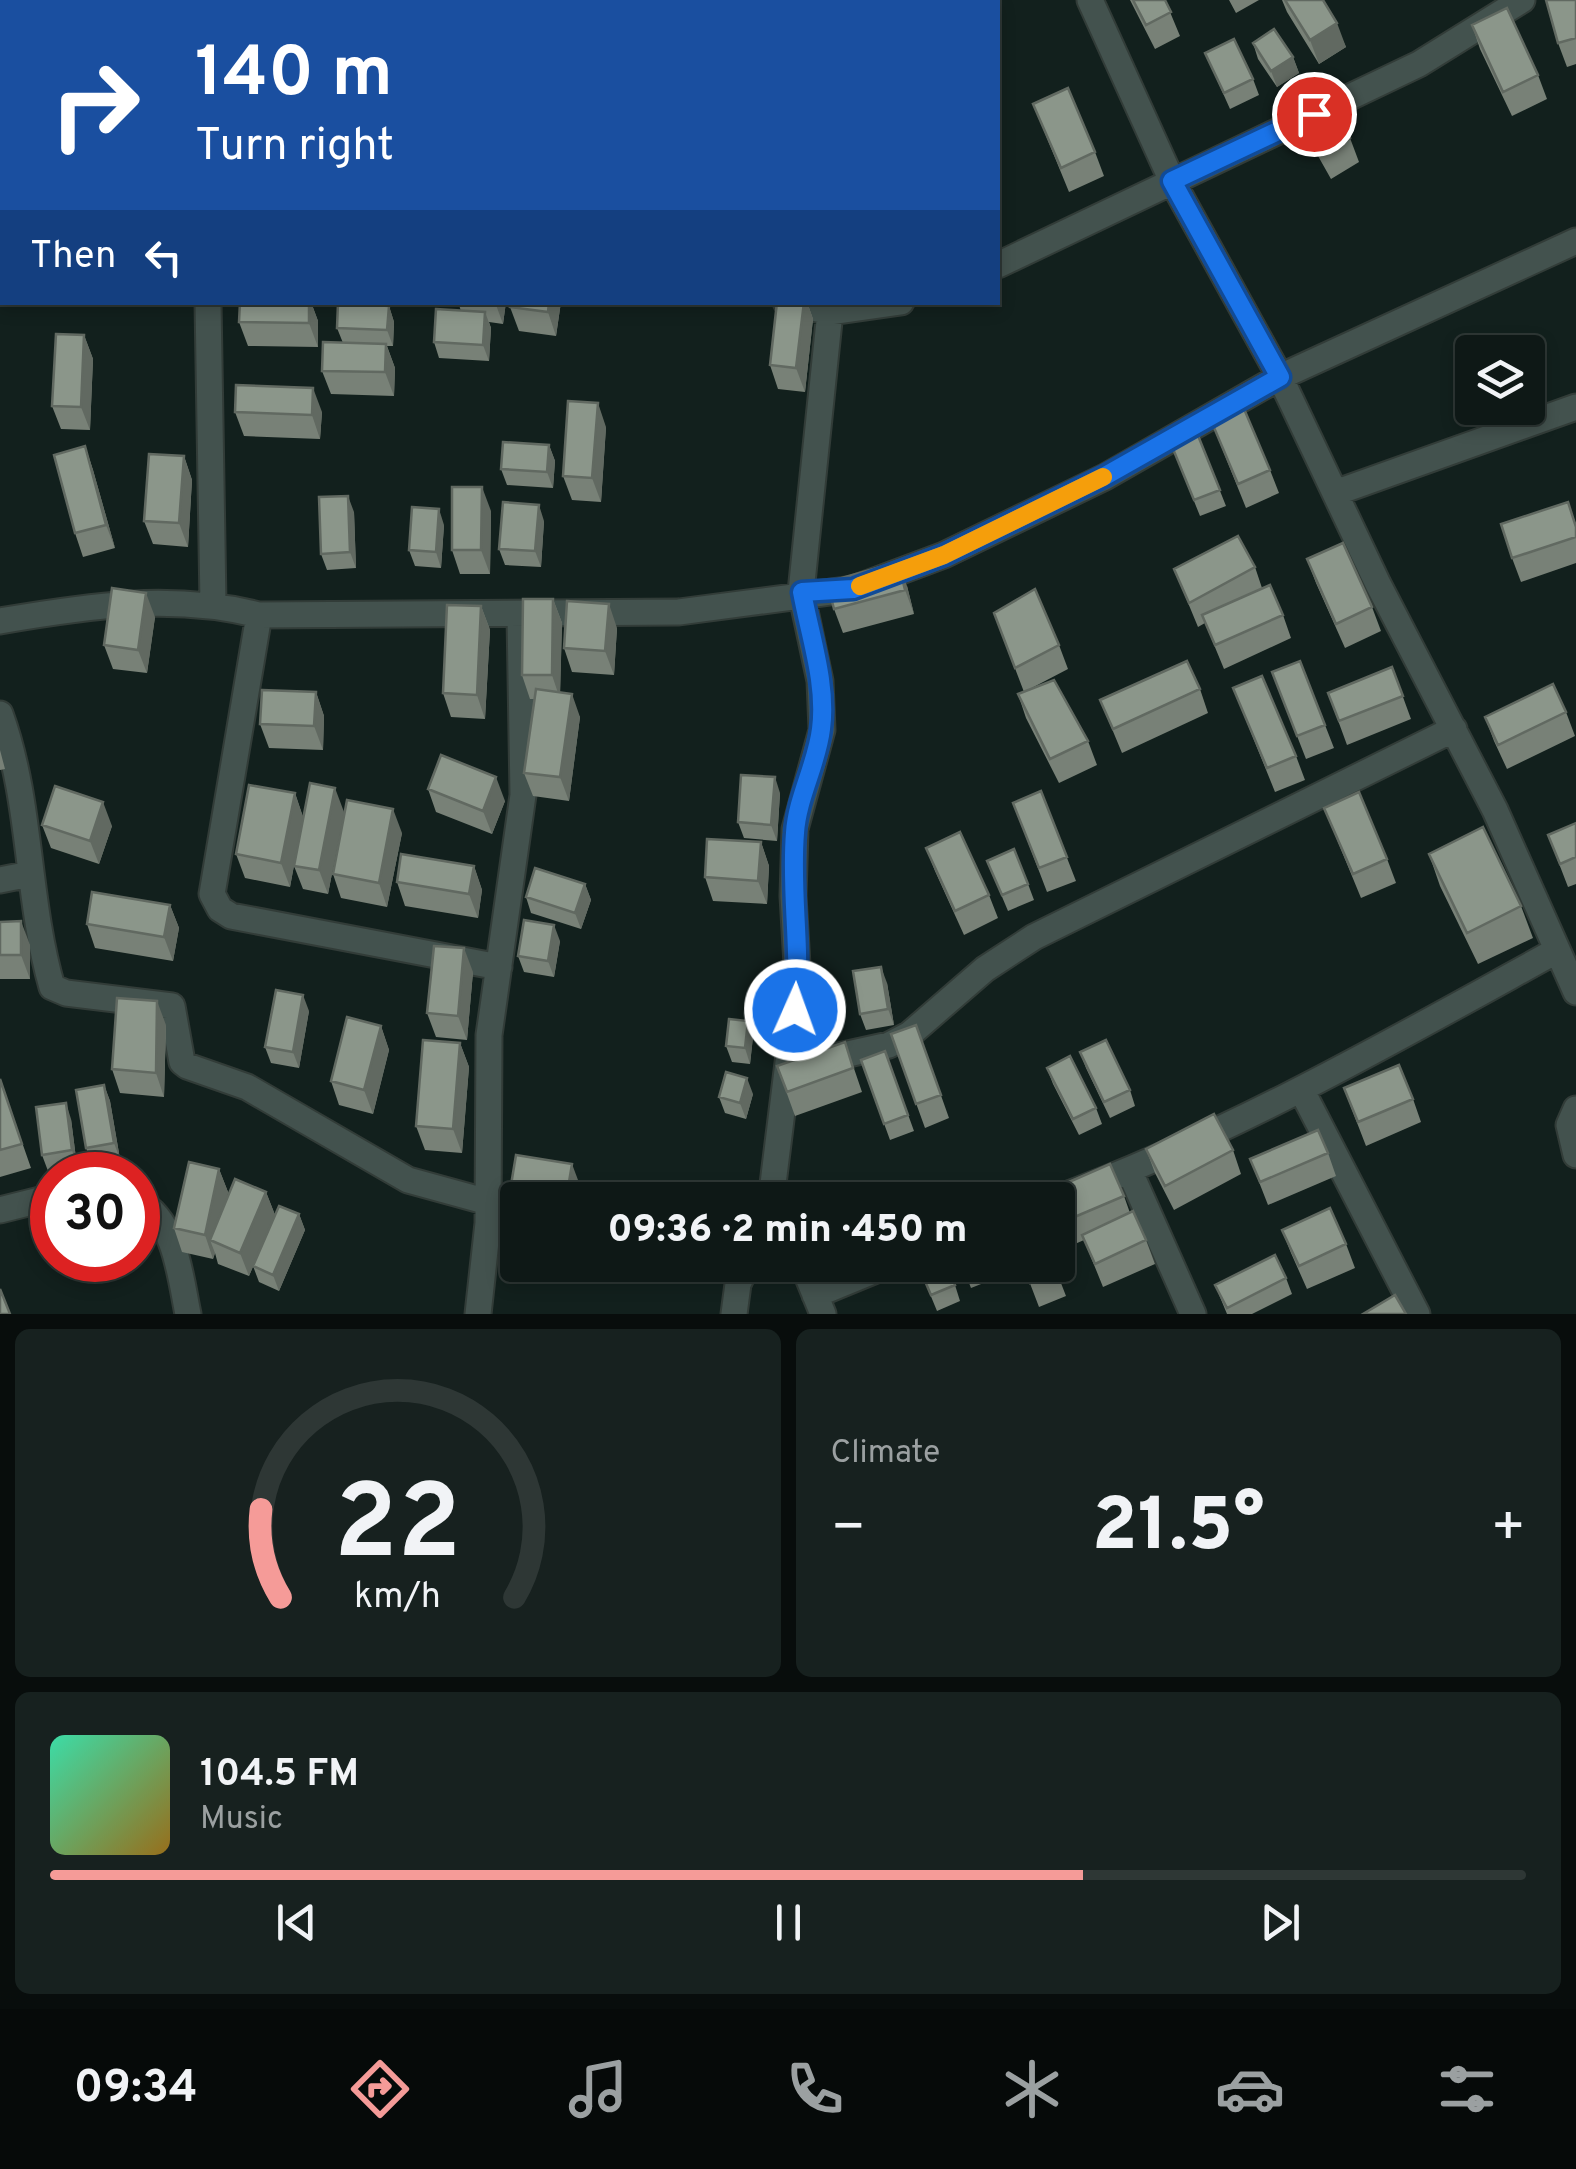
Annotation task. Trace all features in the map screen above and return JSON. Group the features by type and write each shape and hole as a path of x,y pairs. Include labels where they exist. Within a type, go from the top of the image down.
{"street":[{"path":"1090,0 1172,181 1280,377 1495,810 1554,952 1576,992"},
{"path":"1000,264 1420,64 1522,0"},
{"path":"0,621 106,603 213,604 259,615 679,612 802,592 853,589 944,555 1105,476 1280,377 1576,241"},
{"path":"208,305 213,604"},
{"path":"776,1182 798,982 793,896 795,829 822,730 820,681 802,592 831,307 859,305"},
{"path":"1335,493 1576,407"},
{"path":"259,615 212,894 220,909 231,916 499,966"},
{"path":"478,1314 488,1202 489,1035 523,795 520,616"},
{"path":"0,714 17,762 30,874 52,987 66,993 172,1006 187,1066 247,1087 408,1180 488,1202"},
{"path":"788,1068 889,1045 910,1034 985,969 1034,936 1454,729"},
{"path":"0,880 30,874"},
{"path":"1075,1192 1130,1172 1302,1091 1554,952"},
{"path":"1302,1091 1417,1314"},
{"path":"1576,1110 1569,1125 1576,1156"},
{"path":"1130,1172 1193,1314"},
{"path":"0,1210 30,1202"},
{"path":"160,1221 174,1246 188,1314"},
{"path":"734,1314 739,1282"},
{"path":"819,1305 859,1282"}],"building":[{"path":"1133,0 1165,0 1171,12 1146,25"},
{"path":"1285,0 1323,0 1337,23 1310,40"},
{"path":"1546,0 1576,0 1576,38 1558,43"},
{"path":"1507,8 1538,75 1503,92 1472,25"},
{"path":"1274,29 1293,57 1271,71 1253,43"},
{"path":"1234,39 1253,79 1224,93 1205,53"},
{"path":"1319,84 1350,138 1322,155 1291,100"},
{"path":"1068,88 1095,152 1061,168 1033,104"},
{"path":"240,305 309,305 309,323 239,322"},
{"path":"338,305 389,306 387,330 337,328"},
{"path":"510,305 549,305 548,312"},
{"path":"777,305 804,305 796,368 770,365"},
{"path":"436,309 485,312 483,345 434,342"},
{"path":"56,334 84,335 81,407 52,406"},
{"path":"323,342 386,344 385,372 322,371"},
{"path":"236,385 313,388 312,415 235,412"},
{"path":"1239,397 1270,470 1238,484 1207,411"},
{"path":"568,401 598,403 592,478 563,476"},
{"path":"1197,433 1220,490 1194,500 1171,444"},
{"path":"503,442 549,445 547,472 501,469"},
{"path":"85,446 106,525 75,533 54,455"},
{"path":"149,454 184,456 179,523 144,521"},
{"path":"452,487 482,487 481,550 452,550"},
{"path":"348,496 350,552 321,554 319,497"},
{"path":"503,502 539,505 535,551 499,549"},
{"path":"1568,502 1576,537 1512,558 1501,524"},
{"path":"412,507 439,509 436,552 409,550"},
{"path":"1238,536 1255,567 1189,603 1174,569"},
{"path":"1343,543 1372,607 1336,624 1307,559"},
{"path":"898,562 905,590 834,609 827,582"},
{"path":"1270,585 1283,615 1215,645 1202,615"},
{"path":"112,588 146,593 138,650 104,645"},
{"path":"1035,589 1059,645 1015,668 994,613"},
{"path":"523,599 553,599 552,675 522,675"},
{"path":"567,601 609,604 605,651 564,648"},
{"path":"447,605 481,606 477,695 443,693"},
{"path":"1187,661 1200,689 1113,729 1100,700"},
{"path":"1300,661 1325,725 1297,736 1272,672"},
{"path":"1392,667 1403,696 1339,721 1328,693"},
{"path":"1262,676 1296,756 1267,768 1233,688"},
{"path":"1054,680 1088,741 1050,759 1018,694"},
{"path":"1553,684 1566,712 1498,745 1485,717"},
{"path":"536,689 572,694 560,777 524,773"},
{"path":"262,690 316,692 314,726 260,724"},
{"path":"441,755 496,777 483,811 428,789"},
{"path":"741,775 775,777 771,825 738,822"},
{"path":"310,783 335,788 319,870 294,866"},
{"path":"249,785 295,793 281,863 236,854"},
{"path":"55,786 103,802 90,841 42,825"},
{"path":"1041,791 1067,857 1039,868 1013,803"},
{"path":"1359,792 1387,859 1353,874 1324,808"},
{"path":"347,800 393,809 379,883 333,874"},
{"path":"1576,823 1576,857 1560,864 1548,835"},
{"path":"1483,827 1521,906 1467,933 1429,854"},
{"path":"960,832 989,895 955,911 926,848"},
{"path":"707,839 761,842 758,881 705,877"},
{"path":"1014,849 1028,884 1002,895 987,861"},
{"path":"401,854 474,866 469,894 397,882"},
{"path":"535,868 585,884 575,913 526,897"},
{"path":"92,892 170,905 164,937 87,924"},
{"path":"524,920 554,925 548,961 518,956"},
{"path":"21,921 21,955 0,955 0,922"},
{"path":"434,946 464,948 458,1016 427,1013"},
{"path":"881,967 888,1009 860,1014 853,971"},
{"path":"276,990 303,995 293,1052 265,1047"},
{"path":"117,998 157,1001 156,1073 112,1069"},
{"path":"347,1017 381,1026 364,1090 331,1081"},
{"path":"729,1019 748,1021 745,1048 726,1046"},
{"path":"916,1025 941,1095 916,1104 891,1034"},
{"path":"423,1040 460,1043 453,1129 416,1126"},
{"path":"1106,1040 1130,1090 1104,1102 1080,1052"},
{"path":"845,1042 853,1068 787,1092 777,1066"},
{"path":"885,1051 908,1115 884,1124 861,1060"},
{"path":"1070,1056 1096,1108 1073,1119 1047,1068"},
{"path":"1399,1065 1413,1099 1358,1122 1344,1088"},
{"path":"726,1072 747,1078 740,1103 719,1097"},
{"path":"0,1079 22,1144 0,1150"},
{"path":"104,1085 114,1143 86,1148 76,1090"},
{"path":"66,1103 72,1150 42,1152 36,1107"},
{"path":"1214,1114 1233,1150 1165,1186 1146,1149"},
{"path":"1318,1130 1328,1153 1260,1182 1250,1159"},
{"path":"516,1155 572,1164 569,1182 512,1182"},
{"path":"189,1162 219,1169 205,1235 174,1228"},
{"path":"1110,1164 1124,1196 1075,1217 1075,1182 1069,1182"},
{"path":"235,1179 266,1192 240,1253 210,1240"},
{"path":"279,1206 299,1214 273,1275 253,1266"},
{"path":"1330,1208 1346,1244 1299,1266 1282,1230"},
{"path":"1133,1211 1146,1240 1095,1264 1082,1235"},
{"path":"1275,1255 1286,1278 1227,1308 1215,1285"},
{"path":"925,1282 954,1282 955,1285 931,1295"},
{"path":"0,1289 10,1314 0,1314"},
{"path":"1395,1295 1406,1314 1363,1314"}],"slow traffic":[{"path":"860,586 944,555 1103,477"}],"route":[{"path":"795,1010 795,829 822,730 820,681 802,592 853,589 944,555 1105,476 1280,377 1172,181 1314,114"}]}
